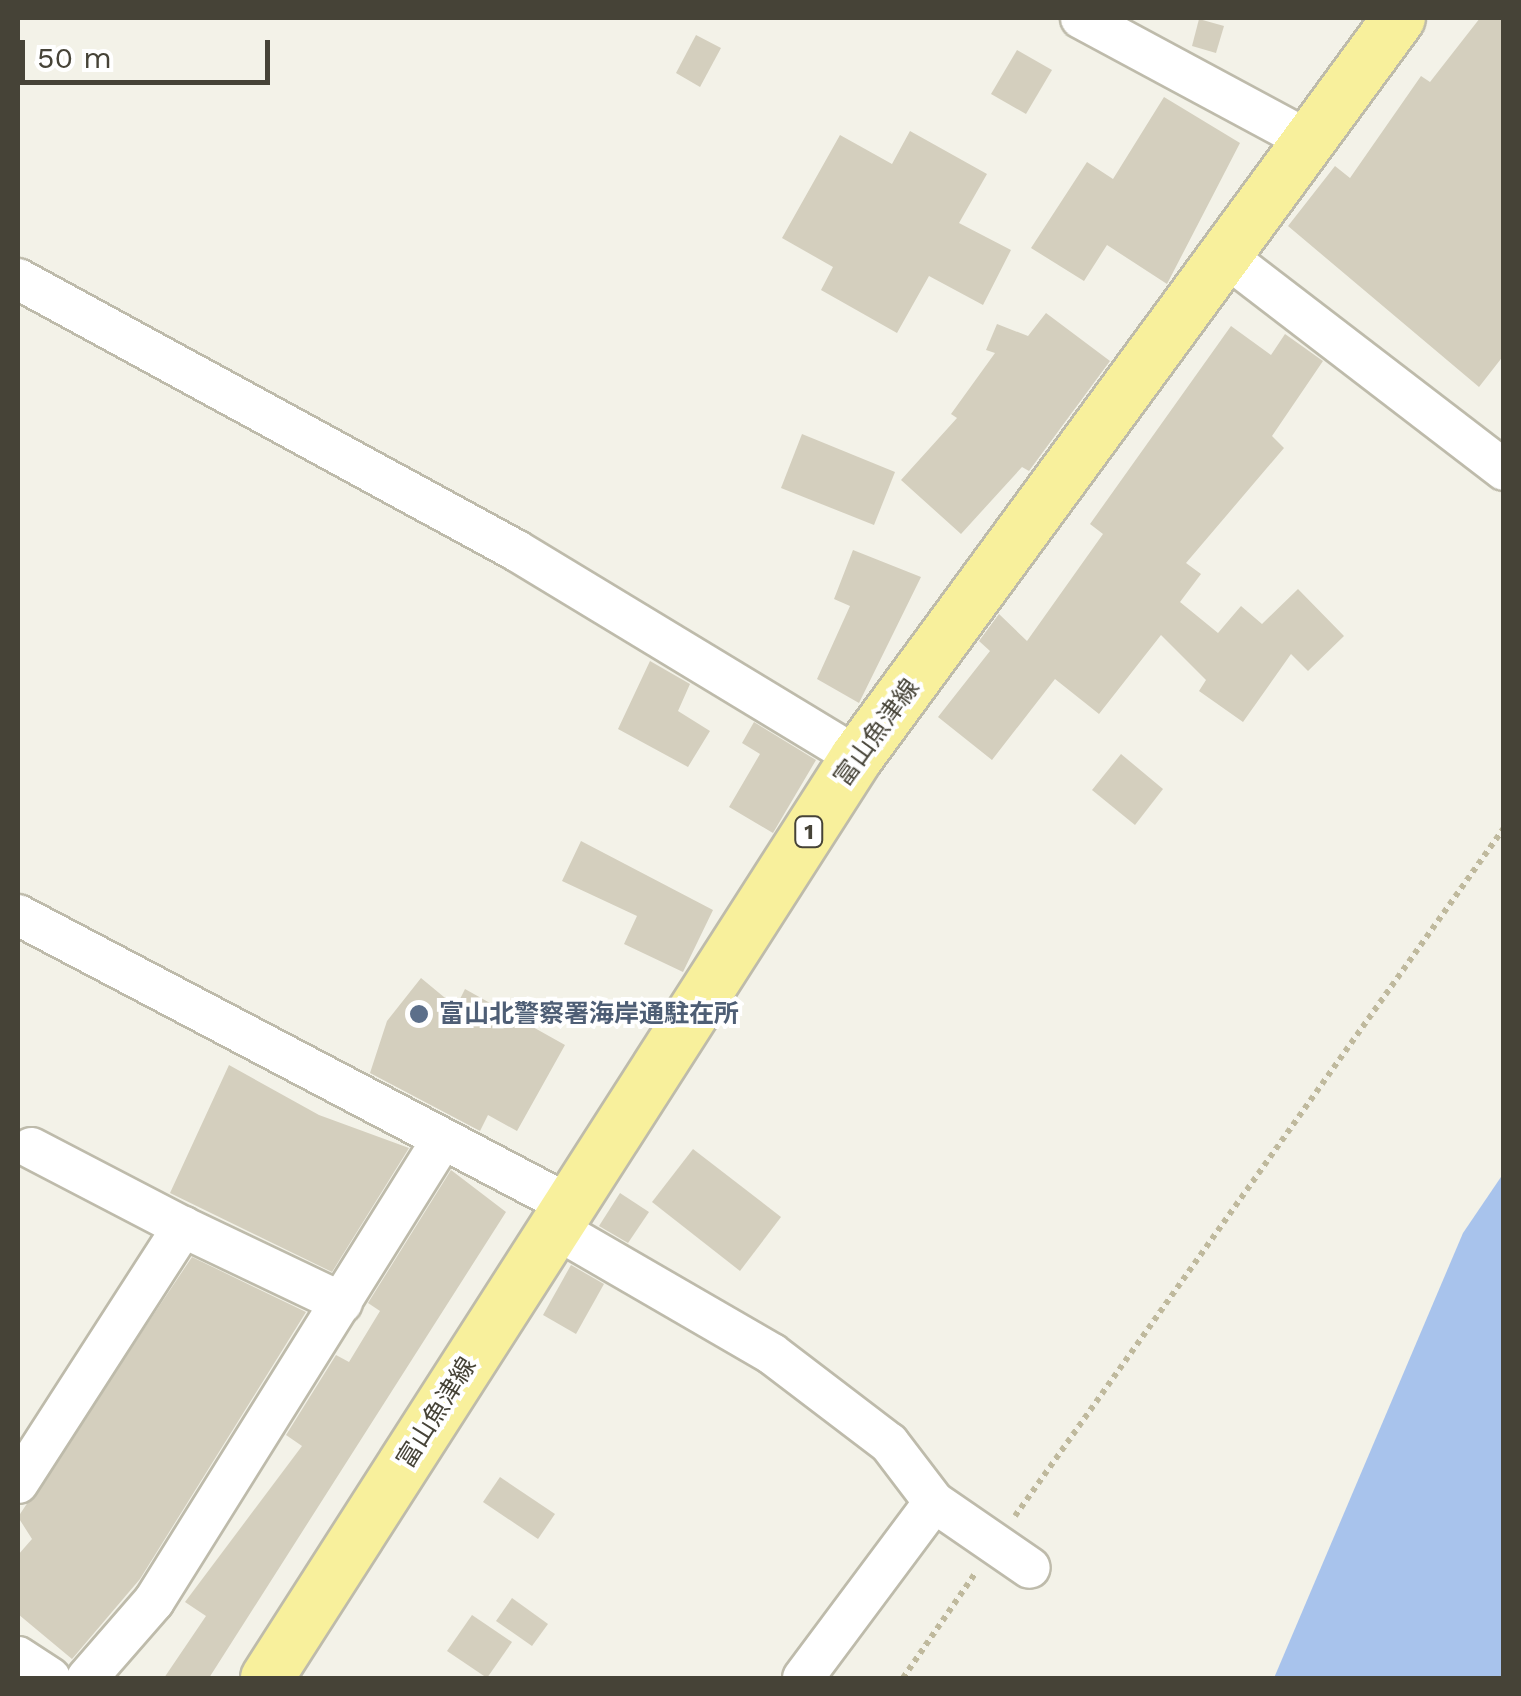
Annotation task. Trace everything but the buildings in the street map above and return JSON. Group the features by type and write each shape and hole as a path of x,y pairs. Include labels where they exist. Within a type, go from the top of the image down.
{"main road":[{"name":"富山魚津線","path":"267,1678 857,757 1313,143 1398,18"}],"street":[{"path":"1081,18 1313,143"},
{"path":"1228,258 1504,470"},
{"path":"18,279 517,551 857,757"},
{"path":"21,925 442,1140 772,1354 888,1443 934,1502 1030,1568"},
{"path":"87,1678 154,1601 442,1140"},
{"path":"22,1153 342,1303"},
{"path":"18,1483 183,1228"},
{"path":"804,1678 934,1502"},
{"path":"18,1657 50,1678"}],"path":[{"path":"903,1678 1504,828"}],"water":[{"path":"1503,1174 1503,1678 1274,1678 1463,1233"}],"place":[{"name":"富山北警察署海岸通駐在所","path":"419,1014"}]}
